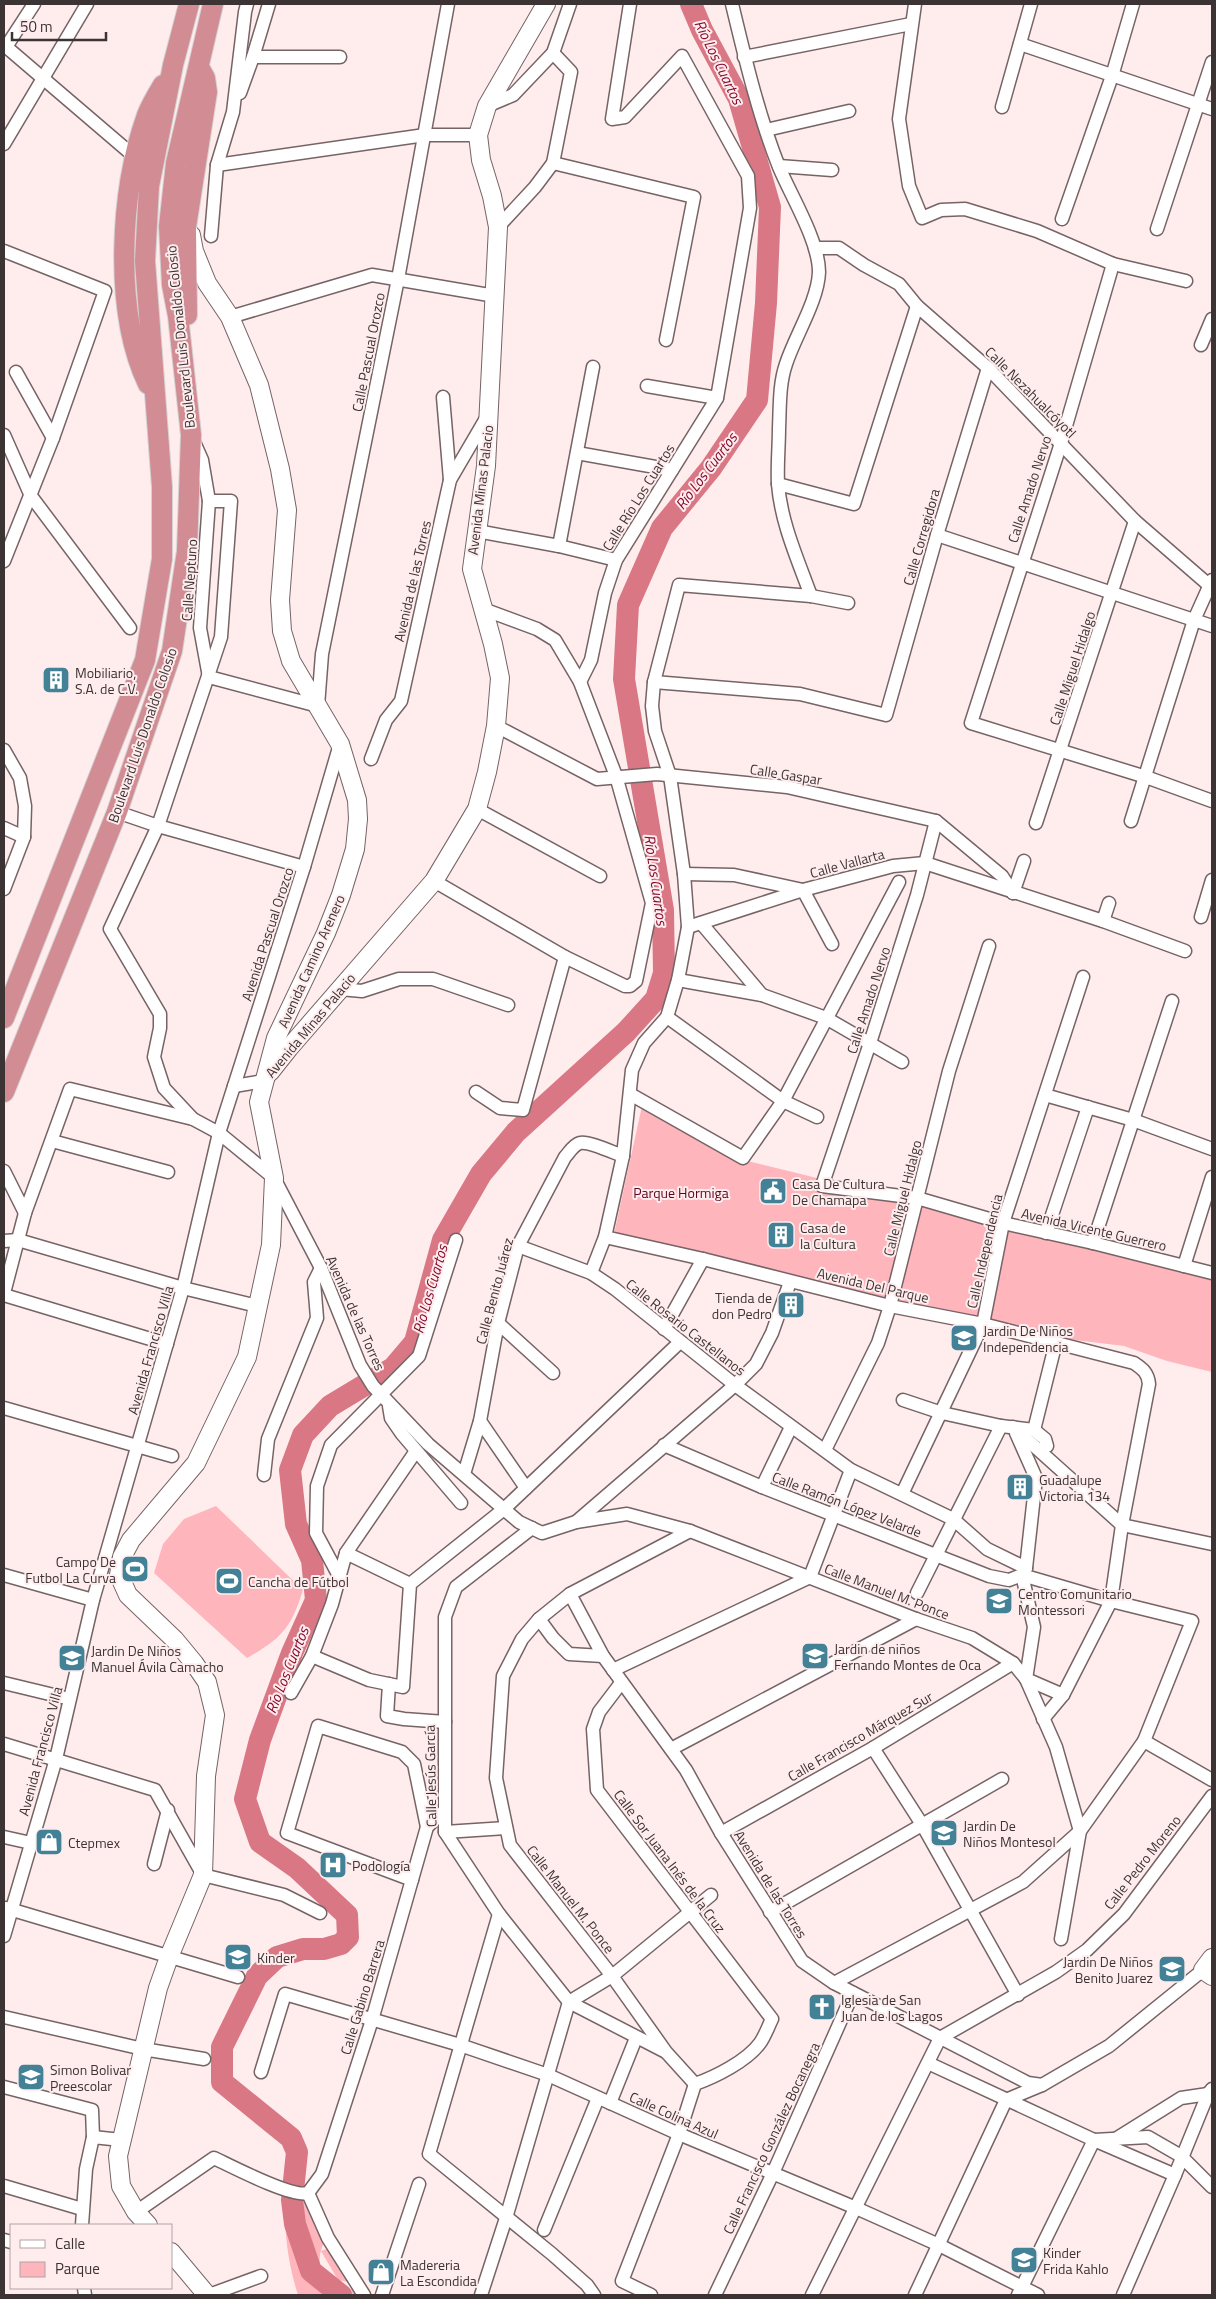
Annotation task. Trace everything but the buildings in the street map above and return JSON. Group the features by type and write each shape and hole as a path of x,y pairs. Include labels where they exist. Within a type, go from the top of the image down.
{"highway":[{"name":"Boulevard Luis Donaldo Colosio","path":"5,1013 145,660 162,559 162,487 145,261 149,186 173,66 189,4"},
{"name":"Boulevard Luis Donaldo Colosio","path":"4,1092 117,812 172,651 187,550 191,436 180,336 172,285 169,226 176,162 212,4"},
{"path":"155,398 135,351 129,313 124,250 127,204 135,157 148,113 173,66"},
{"path":"180,336 188,312 186,227 206,92 205,78 198,66"}],"main road":[{"name":"Avenida Minas Palacio","path":"110,1574 131,1540 196,1463 247,1357 270,1245 274,1178 259,1102 264,1081 289,1048 434,881 477,809 496,726 500,678 494,644 472,569 486,466 498,227 492,196 481,160 478,135 487,106 546,4"},
{"name":"Avenida Camino Arenero","path":"188,217 194,251 206,283 230,317 259,385 282,478 287,510 280,600 282,631 291,661 340,744 357,800 355,849 341,895 326,933 276,1038 264,1081"},
{"path":"188,312 196,290 206,283"},
{"path":"110,1574 128,1595 175,1640 207,1682 215,1715 206,1776 203,1875 158,1988 118,2156 121,2186 136,2212 147,2224"},
{"path":"172,2253 208,2295"}],"street":[{"path":"34,4 5,46 135,157"},
{"path":"4,144 87,4"},
{"path":"233,112 247,4"},
{"path":"211,236 217,165 269,4"},
{"name":"Calle Pascual Orozco","path":"318,706 322,654 398,279 448,4"},
{"path":"487,106 513,95 553,52 570,4"},
{"name":"Calle Río Los Cuartos","path":"580,682 590,660 605,593 616,560 717,398 750,208 748,176 682,56 624,117 612,119 630,4"},
{"path":"732,4 744,57 766,130 779,166 815,248 819,272 815,294 785,366 780,399 778,484 786,529 811,596"},
{"path":"915,4 899,119 909,186 922,218 941,210 965,209 1037,231 1112,264 1186,281"},
{"path":"1002,107 1031,4"},
{"path":"1062,219 1112,76 1133,4"},
{"path":"744,57 911,24"},
{"path":"1020,44 1212,109"},
{"path":"498,227 535,187 553,163 571,72 553,52"},
{"path":"253,57 340,56"},
{"path":"1157,229 1212,62"},
{"path":"766,130 849,111"},
{"path":"217,165 425,135 478,135"},
{"path":"553,163 694,197 666,340"},
{"path":"779,166 832,170"},
{"name":"Calle Nezahualcóyotl","path":"815,248 839,248 864,265 899,284 917,306 988,368 1135,521 1211,583"},
{"path":"4,251 105,291 53,438 4,561"},
{"name":"Calle Amado Nervo","path":"1060,752 971,723 1061,442 1112,264"},
{"path":"230,317 372,275 495,296"},
{"path":"778,484 854,504 917,306"},
{"path":"1201,345 1212,319"},
{"path":"559,546 593,367"},
{"name":"Calle Corregidora","path":"654,682 800,694 886,715 937,535 988,368"},
{"path":"16,372 53,438"},
{"path":"647,386 717,398"},
{"path":"444,397 450,480"},
{"name":"Avenida de las Torres","path":"371,759 386,720 401,701 450,480 489,412"},
{"path":"4,435 31,496 130,628"},
{"name":"Calle Neptuno","path":"191,436 202,460 209,501 200,628 209,677"},
{"path":"577,453 672,470"},
{"path":"193,1120 164,1088 154,1057 160,1028 160,1014 110,930 158,826 222,636 231,501 209,501"},
{"name":"Calle Miguel Hidalgo","path":"1036,823 1135,521"},
{"path":"477,531 559,546 616,560"},
{"path":"937,535 1212,626"},
{"path":"1132,821 1194,620 1211,583"},
{"path":"591,1273 605,1237 623,1156 632,1070 644,1043 667,1017 678,980 688,927 684,874 655,731 652,706 654,682 679,585 811,596 848,603"},
{"path":"434,881 565,957 625,986 630,986 636,981 652,903 622,776 580,682 555,640 537,629 483,609"},
{"path":"209,677 318,706"},
{"name":"Calle Gaspar","path":"496,726 597,779 622,776 664,775 787,787 936,821"},
{"name":"Avenida Pascual Orozco","path":"219,1133 304,867 340,744"},
{"path":"4,750 20,778 25,806 24,837 4,889"},
{"path":"1060,752 1146,777 1212,801"},
{"path":"477,809 600,876"},
{"path":"117,812 158,826 304,867"},
{"path":"936,821 1002,876 1013,893"},
{"name":"Calle Amado Nervo","path":"822,1186 917,895 936,821"},
{"path":"4,828 24,837"},
{"path":"1013,893 1024,861"},
{"name":"Calle Vallarta","path":"688,927 803,890 892,866 924,862 1013,893 1104,921 1185,951"},
{"path":"684,874 734,875 803,890 832,944"},
{"path":"1201,917 1212,880"},
{"name":"Calle Amado Nervo","path":"630,1094 743,1158 783,1101 899,882"},
{"path":"1104,921 1109,903"},
{"path":"701,923 762,995"},
{"name":"Calle Miguel Hidalgo","path":"825,1450 878,1343 890,1306 918,1198 948,1071 989,946"},
{"path":"476,1092 500,1108 523,1110 565,957"},
{"name":"Calle Independencia","path":"902,1494 983,1324 1003,1223 1083,977"},
{"path":"340,989 362,992 399,979 433,979 508,1005"},
{"path":"678,980 762,995 826,1018 902,1062"},
{"path":"1093,1242 1172,1001"},
{"path":"667,1017 783,1101 817,1117"},
{"path":"234,1086 264,1081"},
{"path":"167,1344 4,1294 26,1213 70,1089 193,1120"},
{"path":"1045,1095 1132,1120 1212,1149"},
{"path":"1046,1232 1088,1107"},
{"name":"Avenida de las Torres","path":"193,1120 219,1133 274,1178 321,1268 360,1365 376,1390 412,1428 519,1522 532,1528"},
{"name":"Avenida Francisco Villa","path":"4,1936 8,1909 31,1844 56,1759 93,1600 110,1574 138,1446 183,1288 219,1133"},
{"path":"52,1141 168,1172"},
{"name":"Calle Benito Juárez","path":"464,1474 480,1421 498,1323 518,1246 565,1158 573,1148 580,1143 588,1143 623,1156"},
{"path":"4,1171 26,1213"},
{"path":"1184,1266 1212,1177"},
{"name":"Avenida Vicente Guerrero","path":"822,1186 918,1198 1003,1223 1093,1242 1212,1273"},
{"name":"Avenida Del Parque","path":"605,1237 703,1259 890,1306 983,1324 1134,1363 1143,1369 1148,1376 1150,1384 1122,1525"},
{"path":"4,1241 18,1240 183,1288 257,1306"},
{"path":"339,1576 316,1533 317,1486 331,1446 376,1390 419,1356 456,1240"},
{"name":"Calle Rosario Castellanos","path":"518,1246 591,1273 735,1385 825,1450"},
{"path":"664,1328 703,1259"},
{"path":"264,1475 268,1439 317,1318 314,1282 321,1268"},
{"path":"576,1522 735,1385 756,1364 772,1333 790,1282"},
{"path":"498,1323 553,1373"},
{"path":"312,1656 369,1680 404,1687 410,1584 504,1509 680,1342"},
{"path":"1034,1430 1056,1342"},
{"path":"903,1400 942,1413 1034,1430 1045,1438 1047,1446 1007,1426"},
{"path":"389,1404 391,1418 416,1451 461,1503"},
{"path":"4,1408 172,1456"},
{"path":"480,1421 526,1488"},
{"path":"1007,1426 1122,1525 1212,1540"},
{"path":"917,1593 953,1519 1007,1426"},
{"path":"1007,1426 1036,1478 1024,1571 1034,1627 1026,1679 1056,1747 1080,1832 1061,1939"},
{"path":"762,1488 791,1427"},
{"name":"Calle Ramón López Velarde","path":"664,1445 762,1488 989,1576 1009,1580 1024,1571"},
{"path":"825,1450 851,1470 953,1519 987,1549 1024,1571 1111,1601 1192,1621 1144,1741 1080,1832 1023,1882 834,1983"},
{"path":"291,1693 312,1656 332,1604 346,1553 416,1451"},
{"path":"612,1670 810,1577 851,1470"},
{"name":"Calle Manuel M. Ponce","path":"532,1528 542,1533 576,1522 626,1514 690,1531 916,1619 972,1638 1014,1663 1026,1679 1063,1696"},
{"path":"1044,1719 1063,1696 1111,1601 1122,1525"},
{"name":"Calle Jesús García","path":"532,1528 456,1587 446,1617 445,1832 498,1914 570,2002 666,2052"},
{"name":"Calle Manuel M. Ponce","path":"690,1531 570,1594 540,1619 522,1640 503,1676 496,1778 510,1845 612,1976 666,2052 695,2084"},
{"path":"346,1553 410,1584"},
{"path":"4,1576 93,1600"},
{"name":"Avenida de las Torres","path":"570,1594 603,1656 686,1770 721,1833 802,1961 834,1983 940,2038 1028,2083 1042,2085"},
{"path":"540,1619 553,1638 569,1654 603,1656"},
{"path":"671,1749 916,1619"},
{"name":"Calle Francisco Márquez Sur","path":"721,1833 873,1748 1014,1663"},
{"path":"4,1683 62,1697"},
{"name":"Calle Sor Juana Inés de la Cruz","path":"621,1683 599,1712 593,1729 596,1790 772,2019 760,2043 752,2052 714,2078 695,2084"},
{"path":"389,1684 387,1716 445,1722"},
{"path":"412,1880 287,1833 318,1726 402,1752 414,1764 427,1827"},
{"path":"1144,1741 1212,1780"},
{"path":"4,1744 154,1790 168,1810 203,1875 284,1895 320,1913"},
{"path":"873,1748 923,1826 1018,1995"},
{"path":"770,1912 1002,1779"},
{"name":"Calle Pedro Moreno","path":"940,2038 1018,1995 1087,1950 1124,1914 1212,1796"},
{"path":"154,1864 168,1810"},
{"path":"427,1827 444,1811"},
{"name":"Calle Gabino Barrera","path":"304,2194 322,2174 372,2020 427,1827"},
{"path":"445,1832 506,1828"},
{"path":"4,1837 31,1844"},
{"path":"481,2295 506,2218 570,2002 612,1976 688,1911 711,1895"},
{"path":"8,1909 238,1977"},
{"path":"498,1914 429,2152 506,2218 552,2254 588,2292"},
{"path":"915,2295 1006,2100 1042,2085 1109,2046 1209,1968"},
{"name":"Calle Francisco González Bocanegra","path":"715,2295 773,2173 853,1993"},
{"name":"Calle Colina Azul","path":"261,2072 285,1994 460,2045 548,2075 678,2134 856,2208 939,2245 1020,2292 1038,2295"},
{"path":"4,2017 143,2049 204,2059"},
{"path":"544,2230 604,2100 636,2038"},
{"path":"812,2295 940,2038"},
{"path":"928,2063 1094,2140 1175,2174"},
{"path":"650,2295 622,2281 695,2084"},
{"path":"4,2087 92,2110 93,2137 86,2168 82,2224"},
{"path":"1114,2140 1181,2098 1210,2091"},
{"path":"1123,2295 1210,2091"},
{"path":"93,2137 121,2140"},
{"path":"1094,2140 1148,2138 1182,2156 1212,2187"},
{"path":"1020,2292 1094,2140"},
{"path":"136,2212 214,2158 281,2188 304,2194 328,2238 364,2295"},
{"path":"382,2295 419,2184"},
{"path":"4,2186 82,2209"},
{"path":"208,2295 261,2276"}],"green space":[{"name":"Parque Hormiga","path":"642,1106 735,1158 1212,1275 1212,1372 1167,1361 1124,1346 1075,1340 979,1319 614,1234"},
{"name":"Cancha de Fútbol","path":"216,1506 303,1590 294,1614 284,1631 269,1644 247,1658 154,1573 163,1544 184,1519"},
{"path":"288,2194 308,2196 327,2237 320,2255 323,2271 332,2280 360,2295 298,2295 287,2245 285,2218"},
{"path":"332,2247 352,2279 348,2282 338,2280 321,2251"}],"waterway":[{"name":"Río Los Cuartos","path":"341,2295 311,2271 295,2224 292,2200 297,2152 291,2138 222,2082 222,2047 257,1976 277,1957 303,1949 324,1949 341,1944 348,1937 347,1915 297,1868 260,1842 245,1799 260,1740 292,1653 316,1600 312,1560 296,1524 290,1470 303,1435 330,1406 393,1368 415,1342 443,1240 481,1174 516,1132 626,1032 656,999 664,973 663,910 624,679 628,605 662,528 711,468 757,400 766,303 770,207 739,99 702,30 691,4"}],"place":[{"name":"Mobiliario, S.A. de C.V.","path":"56,680"},
{"name":"Casa De Cultura De Chamapa","path":"773,1191"},
{"name":"Casa de la Cultura","path":"781,1235"},
{"name":"Tienda de don Pedro","path":"791,1305"},
{"name":"Jardin De Niños Independencia","path":"964,1338"},
{"name":"Guadalupe Victoria 134","path":"1020,1487"},
{"name":"Campo De Futbol La Curva","path":"135,1569"},
{"name":"Cancha de Fútbol","path":"229,1581"},
{"name":"Centro Comunitario Montessori","path":"999,1601"},
{"name":"Jardin de niños Fernando Montes de Oca","path":"815,1656"},
{"name":"Jardin De Niños Manuel Ávila Camacho","path":"72,1658"},
{"name":"Jardin De Niños Montesol","path":"944,1833"},
{"name":"Ctepmex","path":"49,1842"},
{"name":"Podología","path":"333,1865"},
{"name":"Kinder","path":"238,1957"},
{"name":"Jardin De Niños Benito Juarez","path":"1172,1969"},
{"name":"Iglesia de San Juan de los Lagos","path":"822,2007"},
{"name":"Simon Bolivar Preescolar","path":"31,2077"},
{"name":"Kinder Frida Kahlo","path":"1024,2260"},
{"name":"Madereria La Escondida","path":"381,2272"}]}
